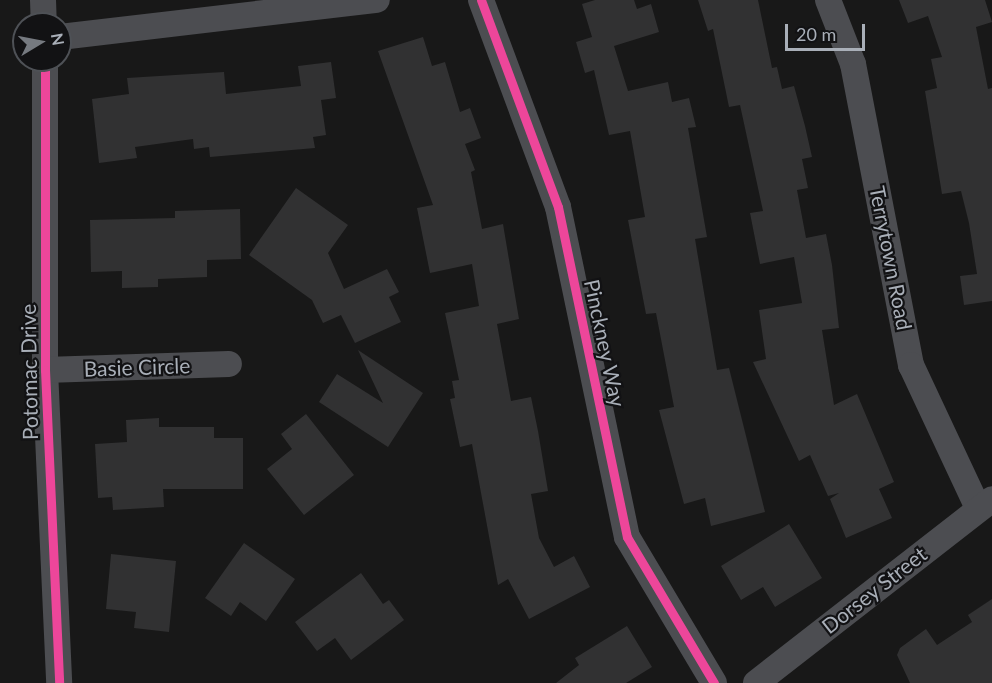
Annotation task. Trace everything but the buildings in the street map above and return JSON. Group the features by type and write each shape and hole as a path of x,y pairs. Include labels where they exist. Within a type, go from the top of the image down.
{"street":[{"path":"72,36 377,0"},
{"name":"Pinckney Way","path":"481,0 558,207 627,537 714,683"},
{"name":"Terrytown Road","path":"828,0 853,64 911,365 985,504"},
{"name":"Potomac Drive","path":"45,72 45,370 58,683"},
{"name":"Basie Circle","path":"45,370 229,364"},
{"name":"Dorsey Street","path":"756,683 985,504"}],"cycle path":[{"path":"481,0 558,207 627,537 714,683"},
{"path":"45,72 45,370 59,683"}]}
